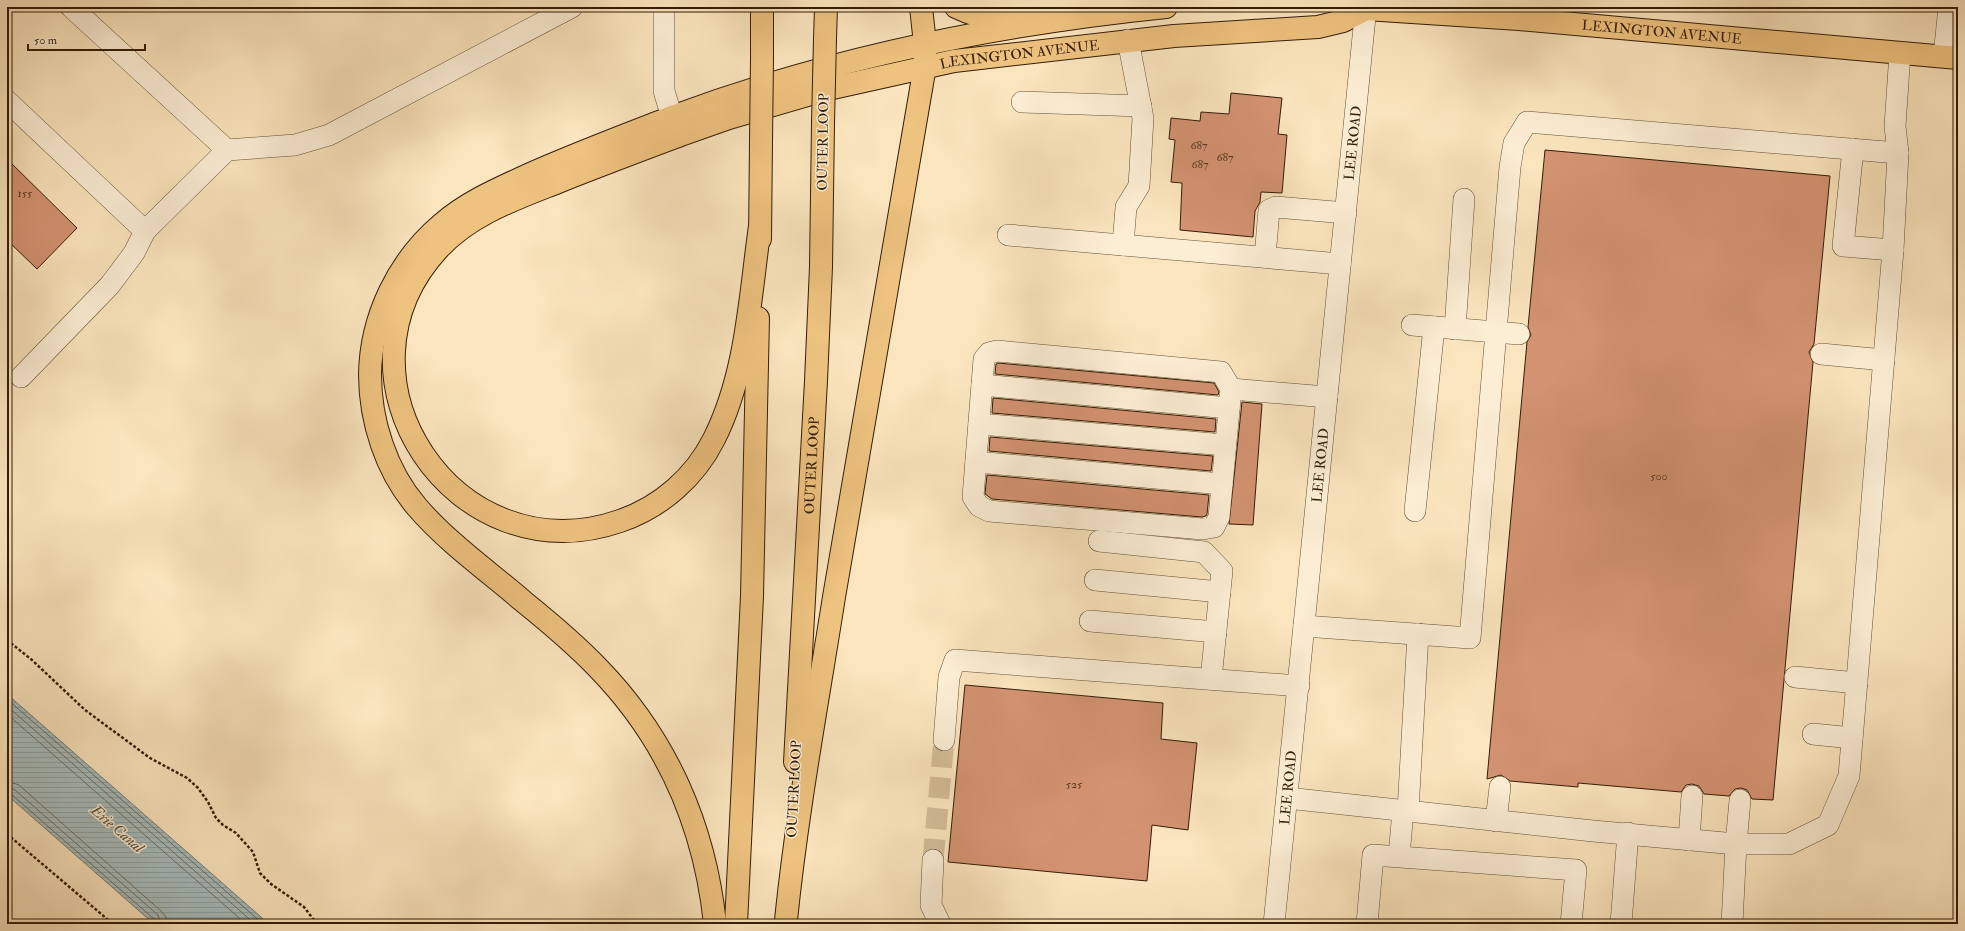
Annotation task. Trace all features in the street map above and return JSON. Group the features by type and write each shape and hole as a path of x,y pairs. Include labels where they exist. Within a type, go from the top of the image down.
{"main road":[{"path":"736,924 753,589 760,226 762,7"},
{"name":"OUTER LOOP","path":"786,922 816,381 821,266 826,7"},
{"path":"786,922 802,797 866,403 892,263 924,66 925,44 921,7"},
{"path":"956,7 978,16 996,20 1016,22 1051,20"},
{"name":"LEXINGTON AVENUE","path":"675,127 787,79 925,44 1051,20 1166,7"},
{"name":"LEXINGTON AVENUE","path":"675,127 729,118 807,95 924,66 971,58 1128,40 1216,32 1318,27 1344,21 1363,8 1519,19 1951,57"},
{"path":"675,127 576,175 487,211 457,231 438,249 422,269 406,300 399,322 395,350 395,376 399,400 408,428 422,454 439,476 459,495 492,515 518,525 551,531 577,530 612,524 637,514 668,494 688,477 704,456 719,429 728,403 736,377 744,340 760,226"},
{"path":"675,127 572,156 521,178 465,207 440,225 413,254 396,279 387,297 374,340 370,381 372,404 380,439 393,471 411,499 444,534 590,660 622,694 654,739 673,771 692,817 706,863 715,924"}],"street":[{"path":"71,7 228,150"},
{"path":"21,377 110,285 134,253 145,231 228,150 295,145 329,135 572,7"},
{"path":"664,7 664,82 666,98 675,127"},
{"path":"1949,7 1951,57"},
{"name":"LEE ROAD","path":"1274,924 1288,798 1346,213 1363,8"},
{"path":"1123,245 1126,207 1139,186 1143,118 1128,40"},
{"path":"1288,798 1496,821 1736,844 1789,844 1828,825 1849,776 1893,250 1898,153 1895,126 1900,52"},
{"path":"7,101 145,231"},
{"path":"1022,102 1141,106"},
{"path":"1304,626 1470,638 1510,167 1514,142 1527,122 1898,153"},
{"path":"1852,149 1844,246 1893,250"},
{"path":"1455,329 1464,199"},
{"path":"1265,257 1270,210 1276,207 1346,213"},
{"path":"1008,235 1340,264"},
{"path":"1412,325 1519,334"},
{"path":"1415,511 1434,327"},
{"path":"997,351 1221,372 1230,399 1219,517 1214,527 1203,529 989,511 979,506 973,498 982,385 984,359 989,353 997,351"},
{"path":"1821,354 1884,360"},
{"path":"982,385 1230,399 1327,397"},
{"path":"979,424 1226,446"},
{"path":"976,462 1222,484"},
{"path":"1098,542 1204,552 1222,571 1211,679"},
{"path":"1095,580 1220,592"},
{"path":"1090,621 1216,632"},
{"path":"1399,856 1405,811 1418,634"},
{"path":"944,740 949,677 955,660 1299,686"},
{"path":"1796,677 1857,683"},
{"path":"1813,734 1852,738"},
{"path":"1496,821 1500,787"},
{"path":"1689,840 1692,796"},
{"path":"1732,924 1740,800"},
{"path":"1621,924 1628,833"},
{"path":"1367,924 1373,855 1576,870 1571,924"},
{"path":"933,860 931,905 940,924"}],"path":[{"path":"7,640 32,660 85,710 150,758 187,778 198,788 208,802 216,818 223,825 236,833 253,852 260,873 271,884 304,907 317,924"},
{"path":"7,834 113,924"}],"water":[{"name":"Erie Canal","path":"7,694 269,924 154,924 7,795"}],"building":[{"path":"1231,93 1282,98 1278,134 1287,135 1282,193 1261,192 1260,202 1255,211 1253,237 1180,230 1182,183 1171,182 1175,140 1169,139 1171,118 1200,121 1201,112 1229,114"},
{"path":"1545,150 1830,176 1814,344 1809,352 1813,362 1773,800 1752,799 1747,790 1741,788 1735,789 1729,796 1704,794 1699,786 1692,784 1686,785 1681,792 1578,783 1578,787 1510,781 1501,775 1487,779 1527,342 1531,335 1528,327"},
{"path":"7,159 77,228 37,269 7,240"},
{"path":"996,364 1214,383 1219,392 1218,395 995,374"},
{"path":"993,398 1216,419 1215,432 992,413"},
{"path":"1242,402 1262,404 1253,525 1229,524"},
{"path":"990,437 1213,456 1211,471 989,451"},
{"path":"987,475 1209,495 1207,514 1206,516 1202,517 992,499 985,494"},
{"path":"965,685 1163,703 1161,739 1197,743 1188,830 1152,825 1147,881 948,862"}],"tunnel":[{"path":"933,860 944,740"}]}
